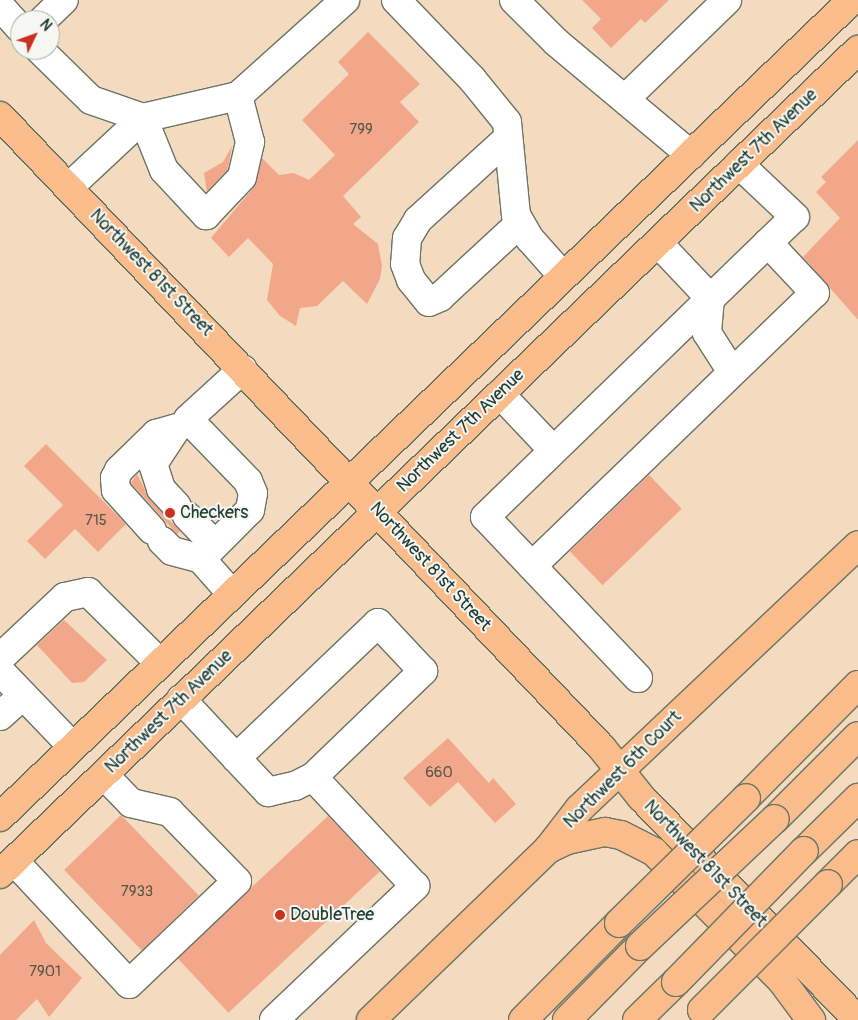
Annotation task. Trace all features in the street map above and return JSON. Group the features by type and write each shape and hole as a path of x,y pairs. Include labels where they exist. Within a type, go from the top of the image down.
{"main road":[{"path":"0,816 562,275 691,155 852,0"},
{"name":"Northwest 7th Avenue","path":"7,868 858,50"},
{"name":"Northwest 81st Street","path":"0,116 620,769 648,804 858,1020"},
{"name":"Northwest 6th Court","path":"371,1020 548,849 579,809 858,544"},
{"path":"523,1020 858,685"},
{"path":"567,1020 640,946 775,819 858,736"},
{"path":"637,1020 858,798"},
{"path":"548,849 567,840 605,832 621,835 654,852 782,981 811,1020"},
{"path":"697,1015 858,854"}],"street":[{"path":"54,10 64,0"},
{"path":"69,188 143,118 238,96 345,0"},
{"path":"396,0 472,79 507,122 516,215 530,239 562,275"},
{"path":"514,0 556,42 626,98 691,155"},
{"path":"626,98 728,0"},
{"path":"0,6 10,17"},
{"path":"50,60 91,100 143,118 164,170 206,215 242,177 250,142 238,96"},
{"path":"508,138 418,220 407,238 405,264 411,280 429,302 440,297 520,223"},
{"path":"638,678 484,516 795,217 739,164"},
{"path":"658,243 710,298 707,334 732,372"},
{"path":"532,566 815,293 768,243"},
{"path":"232,594 182,511 158,483 153,464 183,423 242,369"},
{"path":"500,394 553,450"},
{"path":"183,423 248,481 253,493 250,510 208,552 172,550 116,490 115,478 119,470 156,434 183,423"},
{"path":"0,658 65,597 88,592 160,663"},
{"path":"181,699 236,758 268,792 295,786 313,777 423,671 378,623 236,758"},
{"path":"0,671 73,747"},
{"path":"0,716 23,695"},
{"path":"7,868 129,984 237,881 170,812 131,803 104,775"},
{"path":"274,1020 415,886 313,777"}],"building":[{"path":"582,0 669,0 645,23 641,19 611,48 592,28 601,19"},
{"path":"368,32 420,84 400,102 419,122 343,196 361,217 353,224 378,244 382,266 380,279 367,304 343,281 317,306 300,308 296,326 280,316 267,300 273,264 248,238 229,257 211,238 254,187 262,158 279,175 294,173 309,180 335,155 302,120 349,74 338,62"},
{"path":"858,140 858,320 803,257 840,218 816,192 826,182 821,177"},
{"path":"232,146 228,169 207,192 204,173 223,162"},
{"path":"46,444 126,524 98,552 75,529 45,559 27,541 63,505 24,466"},
{"path":"137,474 150,500 180,531 177,534 131,483"},
{"path":"649,475 682,509 603,585 570,551"},
{"path":"64,620 107,660 84,682 72,683 37,645"},
{"path":"448,738 489,783 493,778 516,804 495,823 458,782 430,807 403,778"},
{"path":"121,815 199,896 142,950 64,870"},
{"name":"DoubleTree","path":"328,816 380,872 228,1013 177,957"},
{"path":"34,920 46,943 82,978 49,1017 37,999 16,1020 0,1020 0,955"}],"place":[{"name":"Checkers","path":"170,513"},
{"name":"DoubleTree","path":"280,915"}]}
